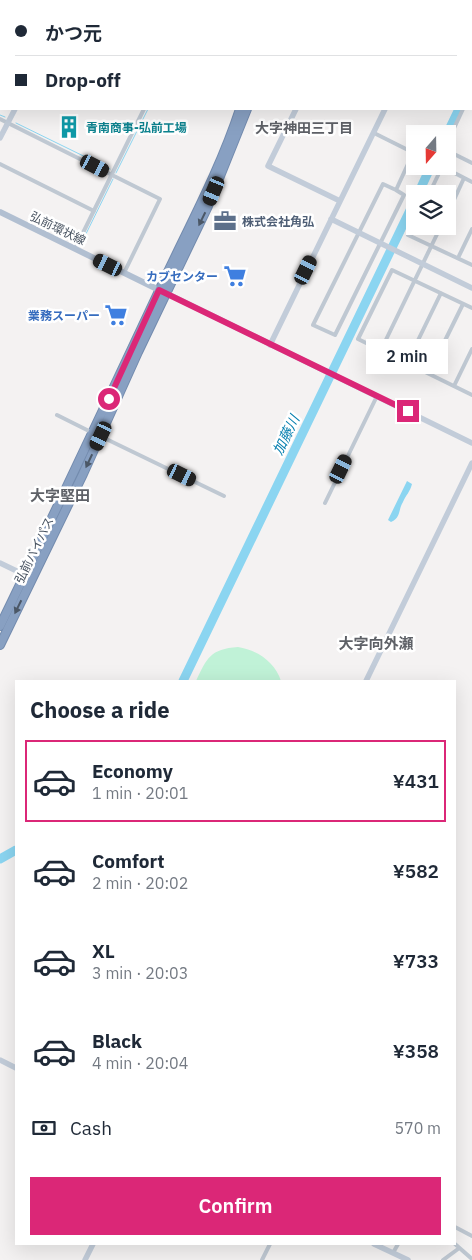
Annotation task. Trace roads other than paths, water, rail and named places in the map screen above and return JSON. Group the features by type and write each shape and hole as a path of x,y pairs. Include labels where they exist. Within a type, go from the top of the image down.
{"highway":[{"name":"弘前バイパス","path":"0,645 29,577 97,435 162,292 222,157 240,110"},
{"name":"弘前バイパス","path":"162,292 208,206 247,110"},
{"name":"弘前バイパス","path":"0,626 29,577"}],"main road":[{"name":"弘前環状線","path":"0,212 162,292"}],"street":[{"path":"0,138 14,110"},
{"path":"75,249 144,110"},
{"path":"296,110 268,166 340,201"},
{"path":"270,345 385,110"},
{"path":"456,125 463,110"},
{"path":"0,119 160,199 124,273"},
{"path":"374,133 406,149"},
{"path":"456,155 471,162 472,156"},
{"path":"0,164 94,210"},
{"path":"396,190 406,169"},
{"path":"456,174 472,182"},
{"path":"456,195 464,178"},
{"path":"383,184 404,195 384,244 335,335 313,325 359,232 383,184"},
{"path":"331,219 472,288"},
{"path":"458,258 472,229"},
{"path":"408,235 472,265"},
{"path":"381,350 437,235"},
{"path":"472,308 392,270 358,339 472,395"},
{"path":"162,292 472,443"},
{"path":"407,363 441,293"},
{"path":"429,373 463,304"},
{"path":"454,386 472,349"},
{"path":"325,503 377,396"},
{"path":"57,415 224,496"},
{"path":"366,680 472,463"},
{"path":"0,563 29,577"},
{"path":"0,1060 15,1068"},
{"path":"456,1228 472,1236"},
{"path":"85,1260 92,1245"},
{"path":"262,1260 270,1245"},
{"path":"376,1245 408,1260"},
{"path":"393,1253 397,1245"},
{"path":"456,1245 472,1260"},
{"path":"443,1260 458,1249"}],"water":[{"path":"407,481 412,484 411,487 401,505 398,516 391,522 388,520"}],"waterway":[{"path":"116,173 148,110"},
{"name":"加藤川","path":"451,125 459,110"},
{"path":"0,115 5,117"},
{"path":"16,123 110,169"},
{"name":"加藤川","path":"422,185 427,175"},
{"path":"81,244 113,179"},
{"name":"加藤川","path":"183,680 406,219"},
{"name":"加藤川","path":"0,859 15,851"}],"place":[{"name":"青南商事-弘前工場","path":"69,127"},
{"name":"株式会社角弘","path":"225,221"},
{"name":"カブセンター","path":"235,276"},
{"name":"業務スーパー","path":"116,315"}],"district":[{"name":"大字神田三丁目","path":"304,128"},
{"name":"大字堅田","path":"60,495"},
{"name":"大字向外瀬","path":"376,643"}]}
